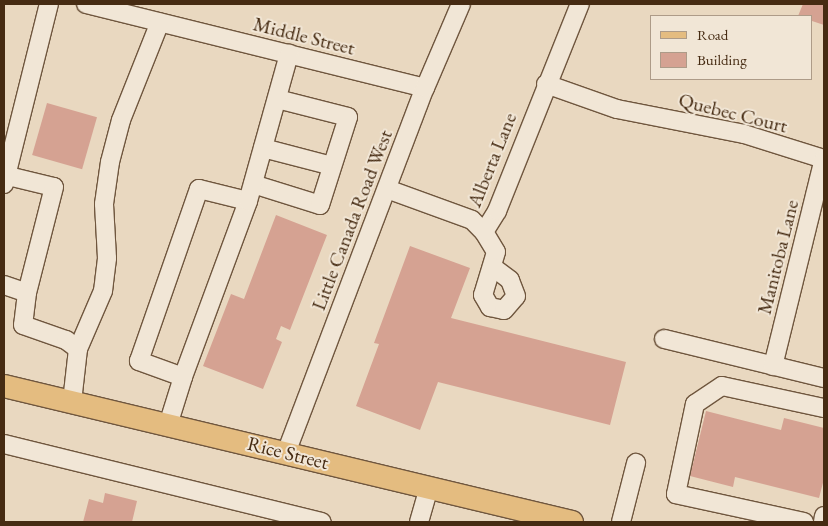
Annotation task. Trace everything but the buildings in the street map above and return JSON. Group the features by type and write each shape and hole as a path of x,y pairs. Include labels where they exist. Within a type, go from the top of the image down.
{"main road":[{"name":"Rice Street","path":"4,386 429,487 534,518 572,522"}],"street":[{"path":"49,4 5,178 54,187 27,293 23,325 66,340 78,350"},
{"name":"Middle Street","path":"86,4 425,88"},
{"name":"Little Canada Road West","path":"286,453 425,88 461,4"},
{"name":"Alberta Lane","path":"387,189 472,220 484,232 497,211 546,84 580,4"},
{"path":"72,402 78,350 103,291 107,258 104,204 110,162 121,120 160,22"},
{"path":"168,425 183,377 250,193 289,54"},
{"name":"Quebec Court","path":"546,84 617,108 744,134 824,159"},
{"path":"183,377 139,361 199,189 250,193 320,204 348,117 277,99"},
{"path":"263,148 332,166"},
{"name":"Manitoba Lane","path":"772,366 824,159"},
{"path":"484,232 496,252 493,267"},
{"path":"4,286 27,293"},
{"path":"664,338 824,378"},
{"path":"804,522 747,516 676,494 695,404 722,386 824,408"},
{"path":"4,444 322,522"},
{"path":"622,522 636,463"},
{"path":"419,522 429,487"},
{"path":"823,522 824,516"}]}
